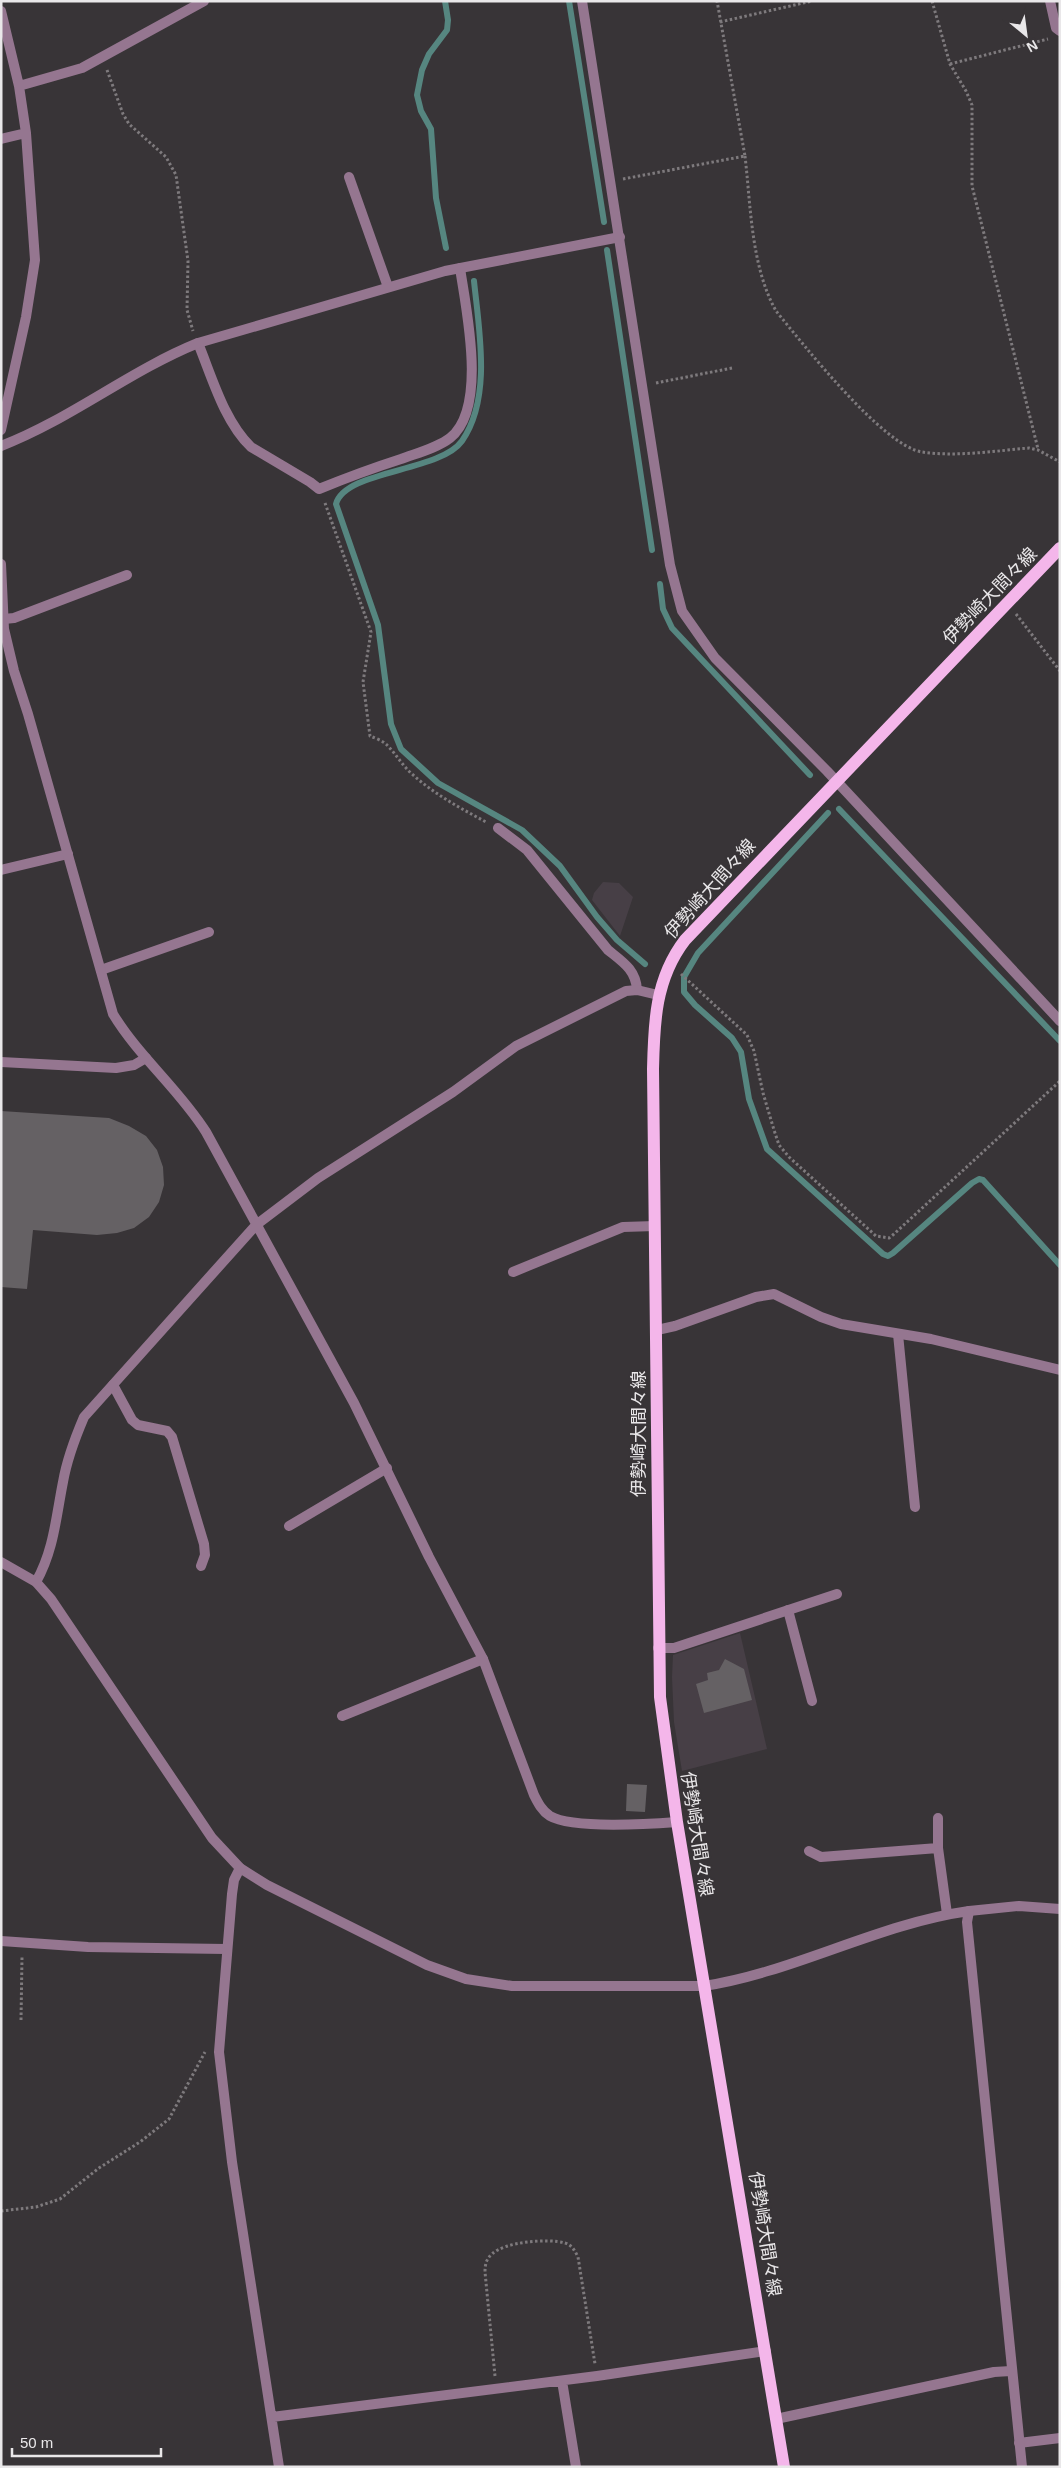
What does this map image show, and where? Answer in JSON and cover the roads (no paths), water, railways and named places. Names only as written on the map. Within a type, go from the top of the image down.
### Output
[{"type":"main road","name":"伊勢崎大間々線","points":[[784,2467],[677,1822],[660,1697],[658,1648],[654,1022],[658,996],[670,963],[677,950],[698,924],[1060,548]]},
{"type":"street","points":[[19,86],[63,75],[102,58],[204,1]]},
{"type":"street","points":[[582,1],[670,565],[682,611],[715,658],[836,781],[1060,1021]]},
{"type":"street","points":[[1050,1],[1056,28],[1060,31]]},
{"type":"street","points":[[1,11],[19,86],[26,133],[35,260],[26,317],[1,430]]},
{"type":"street","points":[[1,139],[26,133]]},
{"type":"street","points":[[349,176],[388,287]]},
{"type":"street","points":[[1,446],[26,436],[90,402],[166,356],[198,343],[388,287],[460,268],[620,237]]},
{"type":"street","points":[[198,343],[231,421],[243,439],[251,447],[310,482],[319,490],[429,448],[449,439],[459,429],[469,401],[472,365],[460,268]]},
{"type":"street","points":[[1,564],[3,626],[113,1014],[122,1030],[191,1109],[354,1403],[429,1557],[483,1659],[534,1795],[542,1810],[552,1817],[566,1822],[653,1824],[677,1822]]},
{"type":"street","points":[[3,626],[14,618],[127,575]]},
{"type":"street","points":[[498,828],[527,850],[608,950],[625,963],[634,974],[637,990]]},
{"type":"street","points":[[1,870],[68,854]]},
{"type":"street","points":[[101,970],[209,932]]},
{"type":"street","points":[[36,1582],[52,1547],[63,1481],[72,1445],[84,1417],[256,1225],[318,1178],[453,1092],[516,1046],[626,991],[637,990],[658,996]]},
{"type":"street","points":[[1,1062],[116,1068],[134,1065],[146,1058]]},
{"type":"street","points":[[512,1272],[624,1227],[655,1226]]},
{"type":"street","points":[[656,1330],[675,1326],[756,1297],[774,1294],[821,1317],[842,1324],[931,1339],[1060,1370]]},
{"type":"street","points":[[898,1334],[915,1507]]},
{"type":"street","points":[[113,1386],[132,1420],[138,1425],[167,1431],[172,1437],[204,1544],[205,1555],[201,1566]]},
{"type":"street","points":[[289,1526],[386,1468]]},
{"type":"street","points":[[1,1562],[36,1582],[67,1619],[212,1838],[240,1868],[266,1885],[384,1944],[427,1965],[466,1979],[512,1986],[704,1986],[755,1974],[903,1926],[947,1914],[1019,1906],[1060,1908]]},
{"type":"street","points":[[658,1648],[674,1648],[837,1594]]},
{"type":"street","points":[[788,1610],[812,1701]]},
{"type":"street","points":[[342,1716],[483,1659]]},
{"type":"street","points":[[938,1818],[938,1848],[947,1914]]},
{"type":"street","points":[[809,1851],[821,1858],[938,1848]]},
{"type":"street","points":[[240,1868],[234,1880],[232,1894],[219,2052],[232,2162],[279,2467]]},
{"type":"street","points":[[968,1911],[967,1922],[1022,2467]]},
{"type":"street","points":[[1,1941],[88,1947],[226,1949]]},
{"type":"street","points":[[272,2417],[562,2381],[766,2351]]},
{"type":"street","points":[[776,2419],[994,2372],[1011,2370]]},
{"type":"street","points":[[562,2381],[576,2467]]},
{"type":"street","points":[[1019,2443],[1060,2438]]},
{"type":"waterway","points":[[445,1],[448,20],[447,30],[429,54],[422,70],[417,95],[421,111],[431,129],[436,198],[446,248]]},
{"type":"waterway","points":[[569,1],[604,222]]},
{"type":"waterway","points":[[607,250],[652,550]]},
{"type":"waterway","points":[[474,281],[480,342],[480,384],[477,405],[471,424],[462,441],[451,451],[434,459],[356,484],[343,493],[336,504],[378,625],[391,724],[401,749],[438,783],[522,830],[560,866],[597,917],[617,940],[645,964]]},
{"type":"waterway","points":[[660,584],[663,609],[672,628],[810,775]]},
{"type":"waterway","points":[[839,809],[1060,1041]]},
{"type":"waterway","points":[[828,813],[698,953],[684,977],[684,992],[695,1005],[732,1038],[741,1052],[749,1099],[767,1149],[883,1254],[888,1256],[893,1253],[972,1183],[979,1179],[983,1180],[1060,1265]]}]
